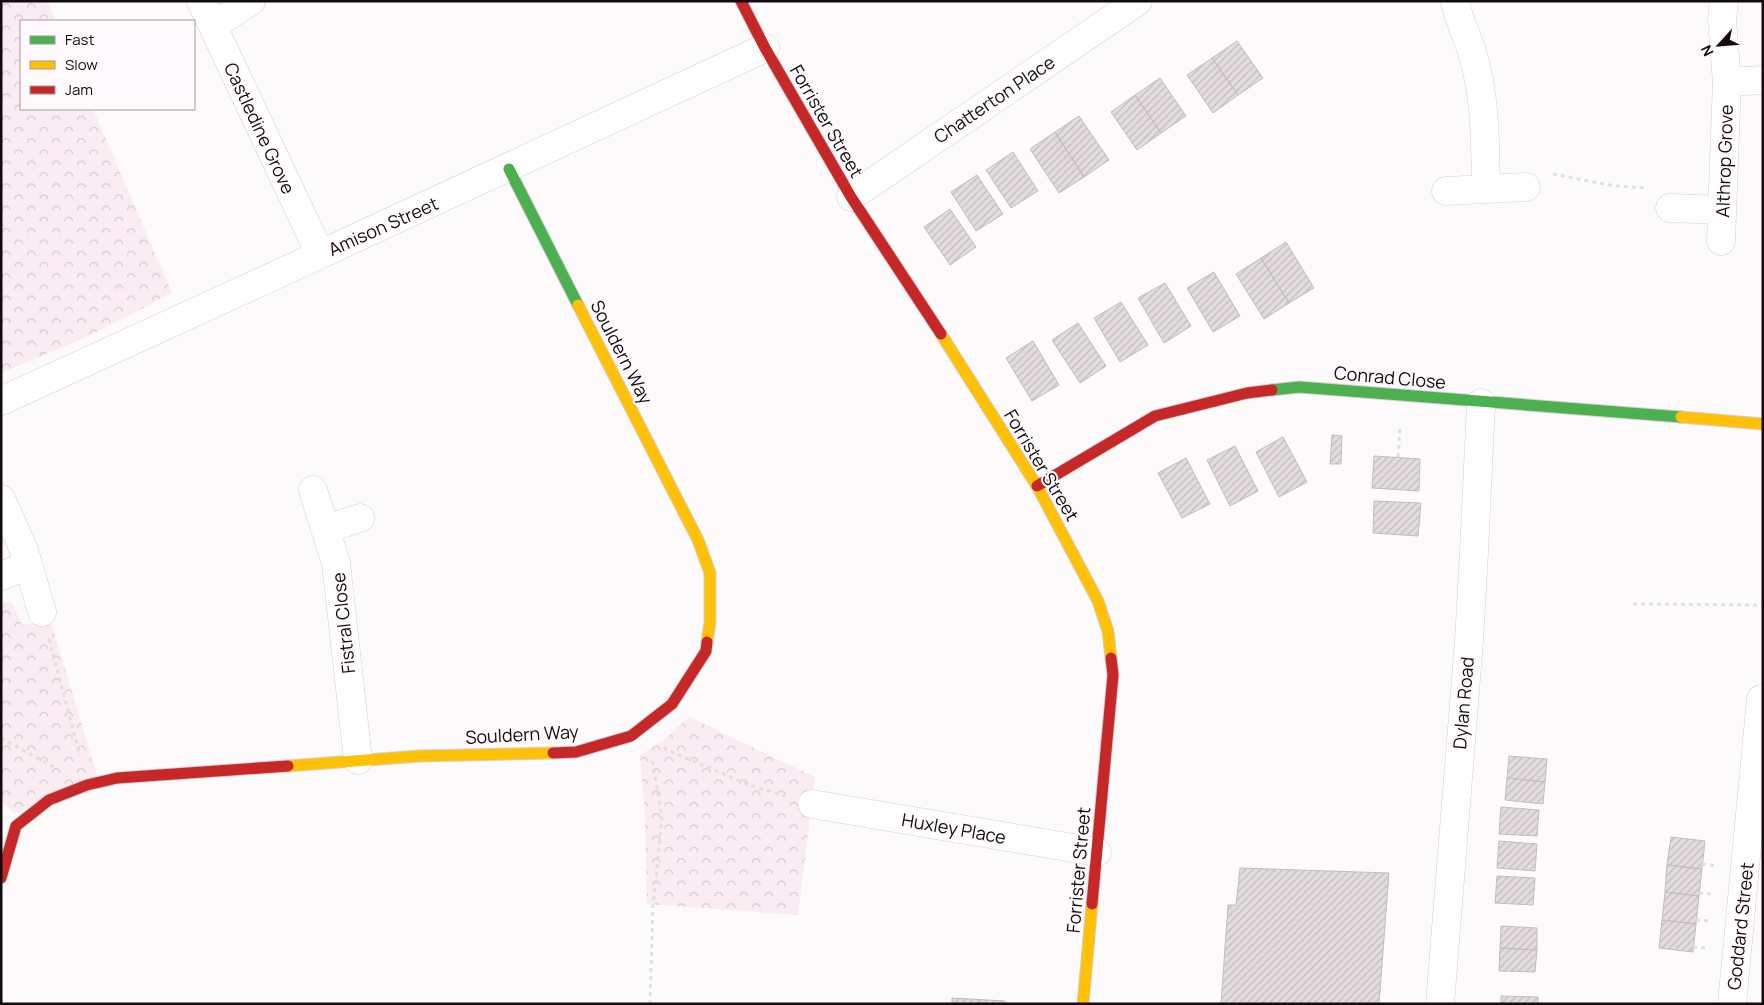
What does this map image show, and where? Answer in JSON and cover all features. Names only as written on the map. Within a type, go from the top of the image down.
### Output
[{"type":"street","name":"Castledine Grove","points":[[201,1],[320,254]]},
{"type":"street","points":[[213,26],[251,1]]},
{"type":"street","name":"Forrister Street","points":[[741,1],[765,48],[851,197],[942,335],[1036,486],[1092,588],[1108,631],[1113,675],[1083,1004]]},
{"type":"street","name":"Chatterton Place","points":[[851,197],[1138,1]]},
{"type":"street","points":[[1455,1],[1457,14],[1472,53],[1485,115],[1486,189]]},
{"type":"street","name":"Althrop Grove","points":[[1721,241],[1728,82],[1722,20],[1724,1]]},
{"type":"street","name":"Amison Street","points":[[1,401],[509,169],[765,48]]},
{"type":"street","name":"Althrop Grove","points":[[1728,82],[1763,80]]},
{"type":"street","name":"Souldern Way","points":[[1,878],[16,826],[50,800],[87,785],[117,778],[358,760],[576,752],[631,736],[672,704],[706,651],[710,622],[708,598],[710,573],[698,540],[509,169]]},
{"type":"street","points":[[1446,191],[1526,187]]},
{"type":"street","points":[[1670,208],[1722,210]]},
{"type":"street","name":"Conrad Close","points":[[1036,486],[1155,416],[1247,393],[1299,387],[1763,424]]},
{"type":"street","name":"Dylan Road","points":[[1440,1004],[1469,641],[1481,403]]},
{"type":"street","name":"Fistral Close","points":[[313,490],[336,563],[358,760]]},
{"type":"street","points":[[1,499],[24,550],[42,612]]},
{"type":"street","points":[[325,529],[360,518]]},
{"type":"street","points":[[1,576],[28,565]]},
{"type":"street","name":"Goddard Street","points":[[1732,1004],[1761,699]]},
{"type":"street","name":"Huxley Place","points":[[812,804],[1097,852]]},
{"type":"path","points":[[1526,187],[1525,173],[1558,174],[1614,186],[1670,190],[1670,208]]},
{"type":"path","points":[[1633,604],[1763,605]]},
{"type":"path","points":[[42,612],[87,785]]},
{"type":"path","points":[[646,724],[667,750],[748,784],[812,804]]},
{"type":"path","points":[[646,724],[662,818],[652,905],[650,1004]]},
{"type":"path","points":[[1,738],[87,785]]},
{"type":"green space","points":[[1,1],[48,1],[56,20],[20,20],[20,110],[93,110],[172,293],[89,336],[1,373]]},
{"type":"green space","points":[[11,601],[22,625],[50,619],[97,775],[15,814],[1,801],[1,603]]},
{"type":"green space","points":[[689,717],[815,777],[798,915],[647,904],[645,817],[640,755],[664,740]]},
{"type":"building","points":[[1237,41],[1263,78],[1238,95],[1212,58]]},
{"type":"building","points":[[1212,58],[1238,95],[1213,113],[1187,75]]},
{"type":"building","points":[[1160,78],[1186,116],[1161,133],[1135,95]]},
{"type":"building","points":[[1135,95],[1161,133],[1137,150],[1111,112]]},
{"type":"building","points":[[1079,116],[1109,160],[1084,177],[1055,132]]},
{"type":"building","points":[[1055,132],[1084,177],[1059,193],[1030,149]]},
{"type":"building","points":[[1013,152],[1038,191],[1011,208],[986,170]]},
{"type":"building","points":[[977,175],[1003,214],[976,231],[951,192]]},
{"type":"building","points":[[950,209],[976,247],[950,265],[924,227]]},
{"type":"building","points":[[1286,242],[1314,288],[1289,303],[1261,258]]},
{"type":"building","points":[[1261,258],[1289,303],[1264,319],[1236,274]]},
{"type":"building","points":[[1214,272],[1240,316],[1213,332],[1187,288]]},
{"type":"building","points":[[1165,283],[1191,326],[1164,343],[1138,298]]},
{"type":"building","points":[[1121,302],[1148,345],[1120,362],[1094,318]]},
{"type":"building","points":[[1078,323],[1106,366],[1080,383],[1052,340]]},
{"type":"building","points":[[1033,341],[1059,385],[1032,401],[1006,358]]},
{"type":"building","points":[[1332,435],[1342,436],[1341,464],[1330,464]]},
{"type":"building","points":[[1283,437],[1307,482],[1279,497],[1256,452]]},
{"type":"building","points":[[1235,446],[1258,491],[1230,506],[1207,460]]},
{"type":"building","points":[[1374,456],[1420,459],[1419,491],[1372,488]]},
{"type":"building","points":[[1186,458],[1210,504],[1182,518],[1158,473]]},
{"type":"building","points":[[1374,501],[1421,503],[1418,536],[1373,533]]},
{"type":"building","points":[[1509,756],[1547,759],[1545,782],[1507,778]]},
{"type":"building","points":[[1507,778],[1545,782],[1543,804],[1505,800]]},
{"type":"building","points":[[1501,807],[1539,810],[1537,836],[1499,834]]},
{"type":"building","points":[[1671,837],[1705,841],[1702,869],[1667,865]]},
{"type":"building","points":[[1499,841],[1537,844],[1535,871],[1497,868]]},
{"type":"building","points":[[1667,865],[1702,869],[1699,896],[1665,892]]},
{"type":"building","points":[[1240,868],[1389,873],[1379,1004],[1221,1004],[1228,905],[1236,905]]},
{"type":"building","points":[[1497,876],[1535,878],[1533,905],[1495,903]]},
{"type":"building","points":[[1665,892],[1699,896],[1696,924],[1662,920]]},
{"type":"building","points":[[1662,920],[1696,924],[1693,952],[1659,948]]},
{"type":"building","points":[[1501,926],[1537,928],[1537,950],[1500,948]]},
{"type":"building","points":[[1500,948],[1537,950],[1535,972],[1499,971]]},
{"type":"building","points":[[1501,996],[1538,997],[1538,1004],[1501,1004]]},
{"type":"building","points":[[952,998],[1005,1001],[1005,1004],[952,1004]]},
{"type":"traffic: fast","points":[[509,169],[578,305]]},
{"type":"traffic: fast","points":[[1272,390],[1299,387],[1681,417]]},
{"type":"traffic: slow","points":[[578,305],[698,540],[710,573],[710,622],[707,642]]},
{"type":"traffic: slow","points":[[941,334],[1037,486],[1098,601],[1108,631],[1111,658]]},
{"type":"traffic: slow","points":[[1681,417],[1763,424]]},
{"type":"traffic: slow","points":[[288,766],[420,756],[553,753]]},
{"type":"traffic: slow","points":[[1083,1004],[1092,904]]},
{"type":"traffic: jam","points":[[741,1],[765,48],[851,197],[941,334]]},
{"type":"traffic: jam","points":[[1037,486],[1155,416],[1247,393],[1272,390]]},
{"type":"traffic: jam","points":[[553,753],[576,752],[631,736],[672,704],[706,651],[707,642]]},
{"type":"traffic: jam","points":[[1092,904],[1113,675],[1111,658]]},
{"type":"traffic: jam","points":[[1,878],[16,826],[49,800],[87,785],[117,778],[288,766]]}]
